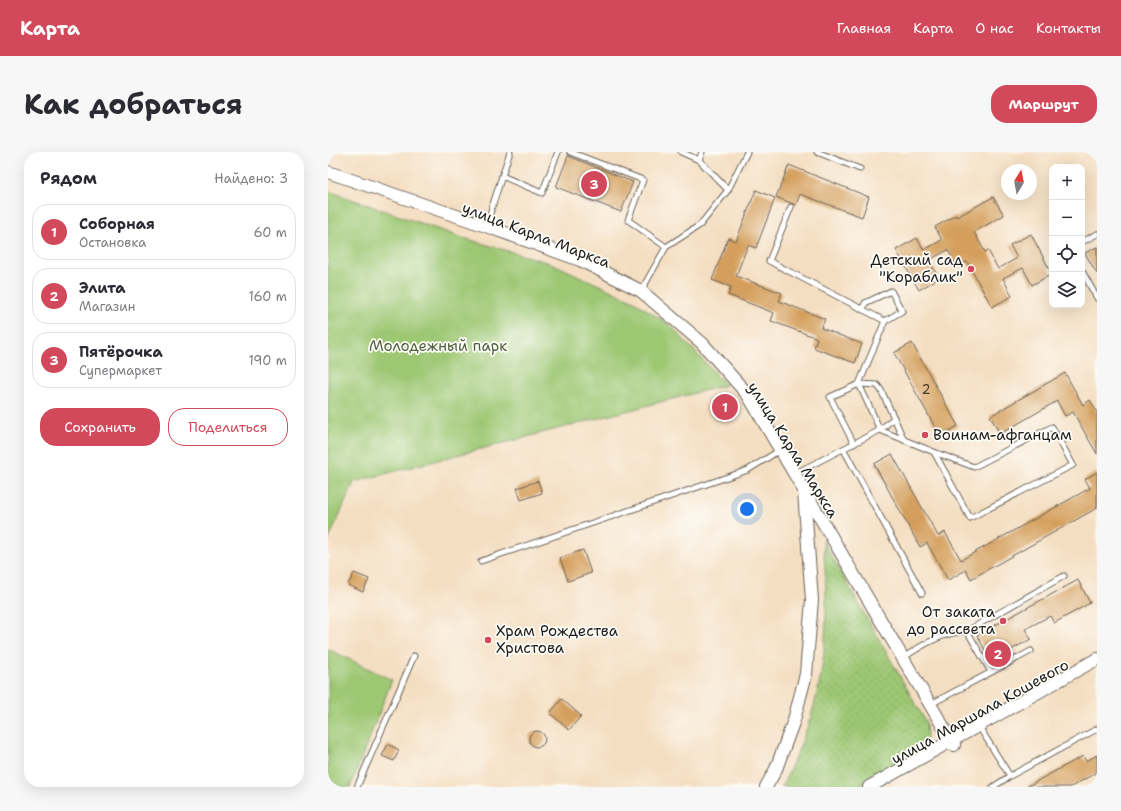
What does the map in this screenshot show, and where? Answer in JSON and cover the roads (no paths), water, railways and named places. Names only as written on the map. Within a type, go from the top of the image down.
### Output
[{"type":"street","points":[[328,172],[580,260],[641,290],[702,343],[748,395],[778,451]]},
{"type":"street","name":"улица Карла Маркса","points":[[328,178],[492,233],[580,266],[637,293],[700,346],[740,392],[793,474],[952,744]]},
{"type":"street","points":[[770,784],[794,720],[806,674],[812,600],[804,493]]},
{"type":"street","points":[[869,787],[952,744],[1097,659]]},
{"type":"street","name":"улица Маршала Кошевого","points":[[878,787],[952,744],[1097,665]]},
{"type":"lane","points":[[486,226],[510,152]]},
{"type":"lane","points":[[502,176],[542,193],[558,152]]},
{"type":"lane","points":[[570,152],[643,180],[628,220],[666,248]]},
{"type":"lane","points":[[681,152],[699,160],[728,190]]},
{"type":"lane","points":[[699,160],[702,152]]},
{"type":"lane","points":[[641,290],[666,248],[700,225],[728,190],[748,152]]},
{"type":"lane","points":[[817,152],[860,169]]},
{"type":"lane","points":[[791,207],[769,261],[885,321]]},
{"type":"lane","points":[[1085,240],[1097,234]]},
{"type":"lane","points":[[1083,272],[1097,298]]},
{"type":"lane","points":[[863,310],[865,303],[891,291],[902,311],[885,321],[859,384],[880,430],[974,467],[1052,427],[1073,466],[970,518],[934,452]]},
{"type":"lane","points":[[854,444],[830,397],[859,384],[877,385],[881,390],[904,440]]},
{"type":"lane","points":[[793,474],[844,450],[880,430],[894,418]]},
{"type":"lane","points":[[844,450],[922,593]]},
{"type":"lane","points":[[481,560],[748,470],[778,451]]},
{"type":"lane","points":[[902,659],[920,646],[956,631],[967,630],[1064,576]]},
{"type":"lane","points":[[967,630],[991,672]]},
{"type":"lane","points":[[929,705],[1030,651]]},
{"type":"lane","points":[[357,787],[414,656]]},
{"type":"lane","points":[[993,787],[1010,776],[1097,729]]},
{"type":"lane","points":[[980,730],[1010,776]]},
{"type":"place","name":"Пятёрочка","points":[[594,184]]},
{"type":"place","name":"Детский сад \"Кораблик\"","points":[[971,269]]},
{"type":"place","name":"Соборная","points":[[725,407]]},
{"type":"place","name":"Воинам-афганцам","points":[[925,435]]},
{"type":"place","name":"От заката до рассвета","points":[[1003,621]]},
{"type":"place","name":"Храм Рождества Христова","points":[[488,640]]},
{"type":"place","name":"Элита","points":[[998,654]]},
{"type":"park label","name":"Молодежный парк","points":[[438,346]]}]
